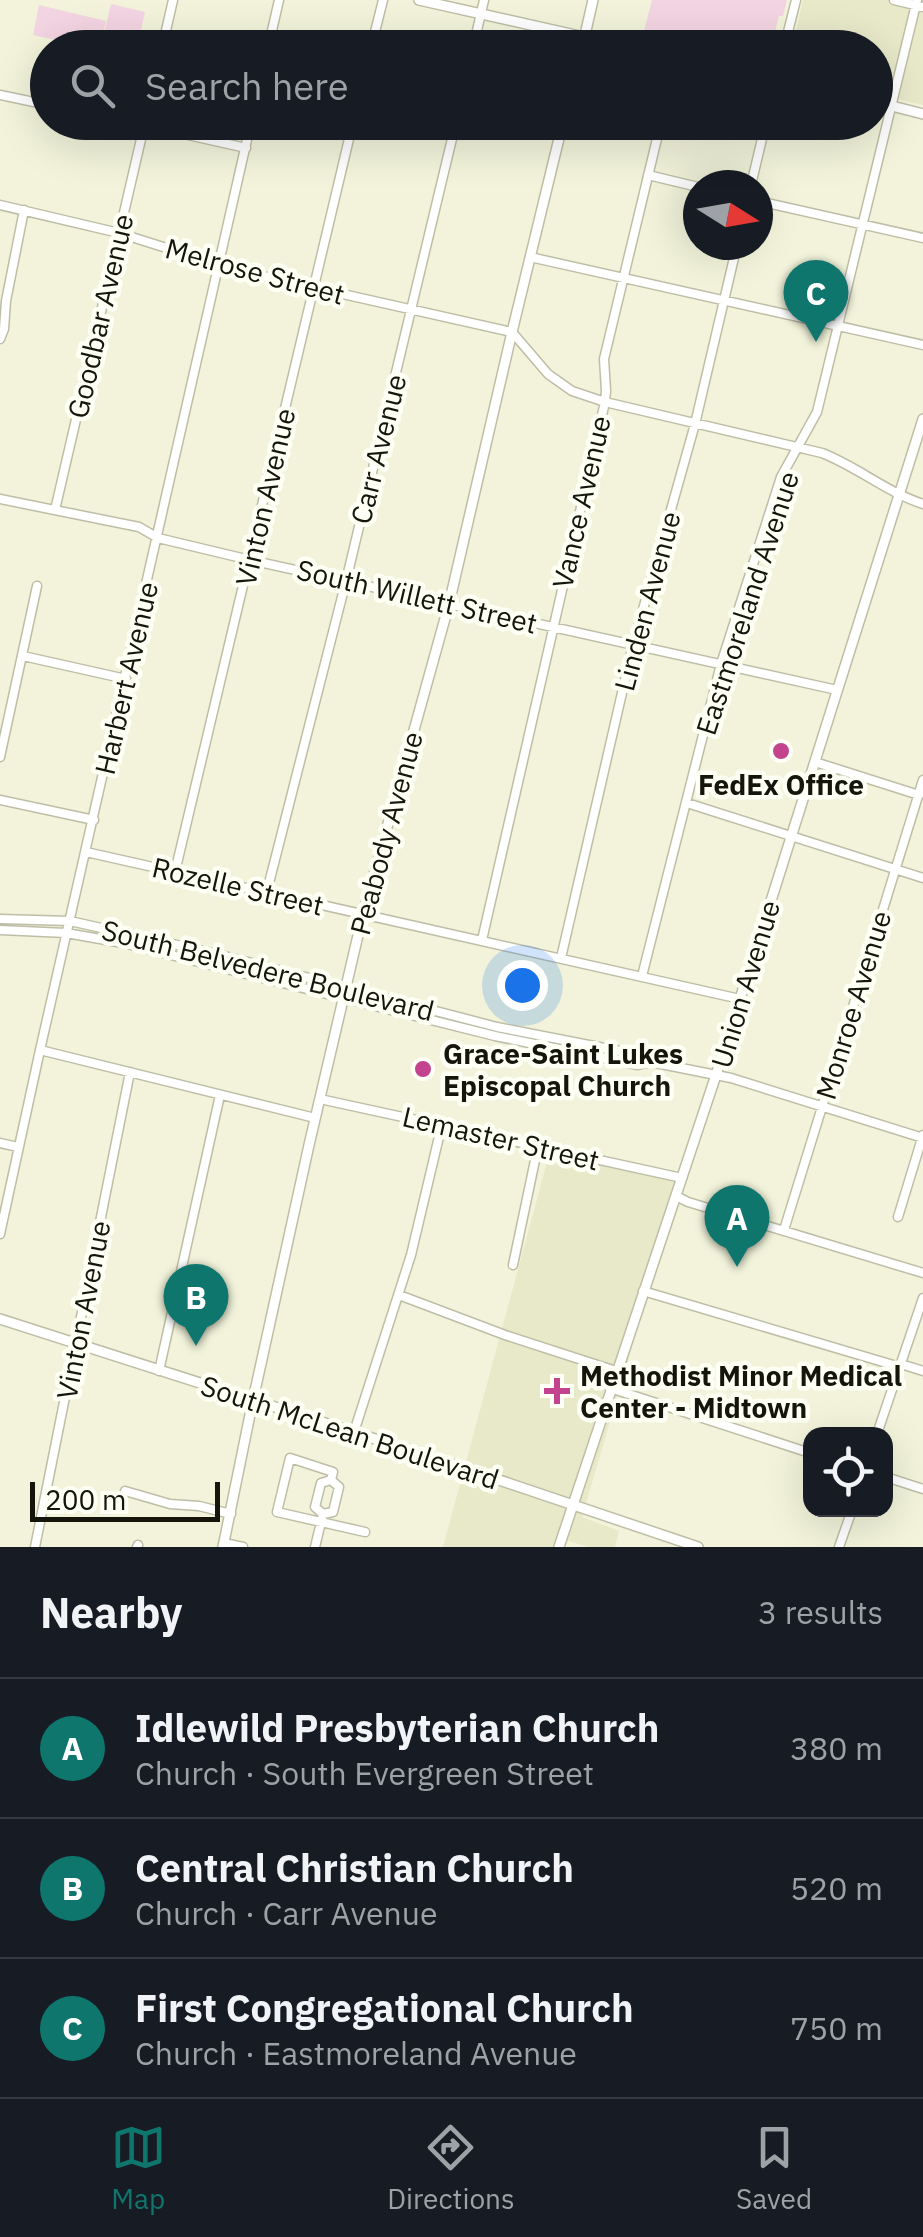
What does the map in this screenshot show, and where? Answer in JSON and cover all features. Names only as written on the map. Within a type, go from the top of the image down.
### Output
[{"type":"main road","points":[[419,0],[539,30]]},
{"type":"main road","points":[[586,30],[593,0]]},
{"type":"main road","points":[[893,107],[923,114]]},
{"type":"main road","name":"Peabody Avenue","points":[[224,1545],[363,914],[449,604],[559,140]]},
{"type":"main road","name":"Union Avenue","points":[[558,1547],[716,1075],[923,419]]},
{"type":"main road","name":"South McLean Boulevard","points":[[0,1319],[698,1547]]},
{"type":"street","points":[[166,30],[173,0]]},
{"type":"street","points":[[272,30],[279,0]]},
{"type":"street","points":[[375,30],[382,0]]},
{"type":"street","points":[[477,30],[484,0]]},
{"type":"street","points":[[788,30],[796,0]]},
{"type":"street","points":[[894,0],[918,4]]},
{"type":"street","name":"Eastmoreland Avenue","points":[[893,95],[918,4]]},
{"type":"street","points":[[0,95],[30,101]]},
{"type":"street","name":"Goodbar Avenue","points":[[56,510],[140,140]]},
{"type":"street","points":[[212,140],[246,148]]},
{"type":"street","name":"Harbert Avenue","points":[[0,1234],[248,140]]},
{"type":"street","name":"Vinton Avenue","points":[[174,872],[349,140]]},
{"type":"street","name":"Carr Avenue","points":[[267,892],[452,140]]},
{"type":"street","name":"Vance Avenue","points":[[482,940],[604,402],[604,359],[657,140]]},
{"type":"street","points":[[755,170],[762,140]]},
{"type":"street","name":"Eastmoreland Avenue","points":[[642,976],[721,664],[781,478],[817,412],[882,140]]},
{"type":"street","points":[[648,175],[683,183]]},
{"type":"street","points":[[773,204],[923,238]]},
{"type":"street","name":"Melrose Street","points":[[0,205],[119,233],[220,265],[512,332]]},
{"type":"street","points":[[0,339],[24,210]]},
{"type":"street","points":[[530,257],[923,345]]},
{"type":"street","name":"Linden Avenue","points":[[561,958],[633,645],[696,424],[733,260]]},
{"type":"street","points":[[512,332],[548,374],[572,391],[604,402],[800,446],[838,459],[898,496],[923,504]]},
{"type":"street","name":"South Willett Street","points":[[0,498],[139,527],[158,538],[250,560],[837,690]]},
{"type":"street","points":[[0,757],[37,586]]},
{"type":"street","points":[[23,656],[126,679]]},
{"type":"street","points":[[815,762],[921,796]]},
{"type":"street","name":"Monroe Avenue","points":[[784,1230],[923,780]]},
{"type":"street","points":[[0,800],[94,820]]},
{"type":"street","points":[[687,803],[923,878]]},
{"type":"street","name":"Rozelle Street","points":[[86,852],[740,999]]},
{"type":"street","name":"South Belvedere Boulevard","points":[[0,919],[70,922],[213,953],[496,1036],[638,1065],[651,1062],[716,1075],[923,1136]]},
{"type":"street","name":"South Belvedere Boulevard","points":[[0,930],[66,932],[344,994]]},
{"type":"street","points":[[210,965],[213,953]]},
{"type":"street","points":[[40,1050],[315,1118]]},
{"type":"street","name":"Vinton Avenue","points":[[35,1547],[130,1072]]},
{"type":"street","points":[[159,1370],[220,1094]]},
{"type":"street","name":"Lemaster Street","points":[[320,1098],[682,1178]]},
{"type":"street","points":[[354,1432],[411,1255],[442,1124]]},
{"type":"street","points":[[898,1217],[923,1136]]},
{"type":"street","points":[[0,1143],[18,1146]]},
{"type":"street","points":[[513,1265],[538,1146]]},
{"type":"street","points":[[676,1196],[923,1273]]},
{"type":"street","points":[[643,1291],[923,1371]]},
{"type":"street","points":[[399,1294],[452,1316],[616,1370]]},
{"type":"street","points":[[879,1427],[923,1298]]},
{"type":"street","points":[[610,1388],[803,1451]]},
{"type":"street","points":[[331,1480],[334,1472],[290,1458],[278,1512],[322,1518],[365,1532]]},
{"type":"street","points":[[893,1479],[923,1489]]},
{"type":"street","points":[[322,1518],[333,1512],[336,1500],[339,1487],[331,1480]]},
{"type":"street","points":[[315,1547],[322,1518],[315,1507],[321,1483],[331,1480]]},
{"type":"street","points":[[125,1490],[170,1504],[232,1514]]},
{"type":"street","points":[[839,1547],[850,1517]]},
{"type":"street","points":[[224,1545],[243,1547]]},
{"type":"shaded area","points":[[652,0],[787,0],[775,30],[644,30]]},
{"type":"shaded area","points":[[803,0],[923,0],[923,105],[893,98],[893,30],[796,30]]},
{"type":"shaded area","points":[[111,4],[145,12],[141,30],[105,30]]},
{"type":"shaded area","points":[[39,5],[106,21],[104,30],[34,30]]},
{"type":"shaded area","points":[[550,1151],[681,1180],[582,1517],[619,1531],[615,1547],[588,1547],[566,1540],[562,1547],[443,1547]]},
{"type":"place","name":"First Congregational Church","points":[[816,342]]},
{"type":"place","name":"FedEx Office","points":[[781,751]]},
{"type":"place","name":"Grace-Saint Lukes Episcopal Church","points":[[423,1069]]},
{"type":"place","name":"Idlewild Presbyterian Church","points":[[737,1267]]},
{"type":"place","name":"Central Christian Church","points":[[196,1346]]},
{"type":"place","name":"Methodist Minor Medical Center - Midtown","points":[[557,1391]]}]
